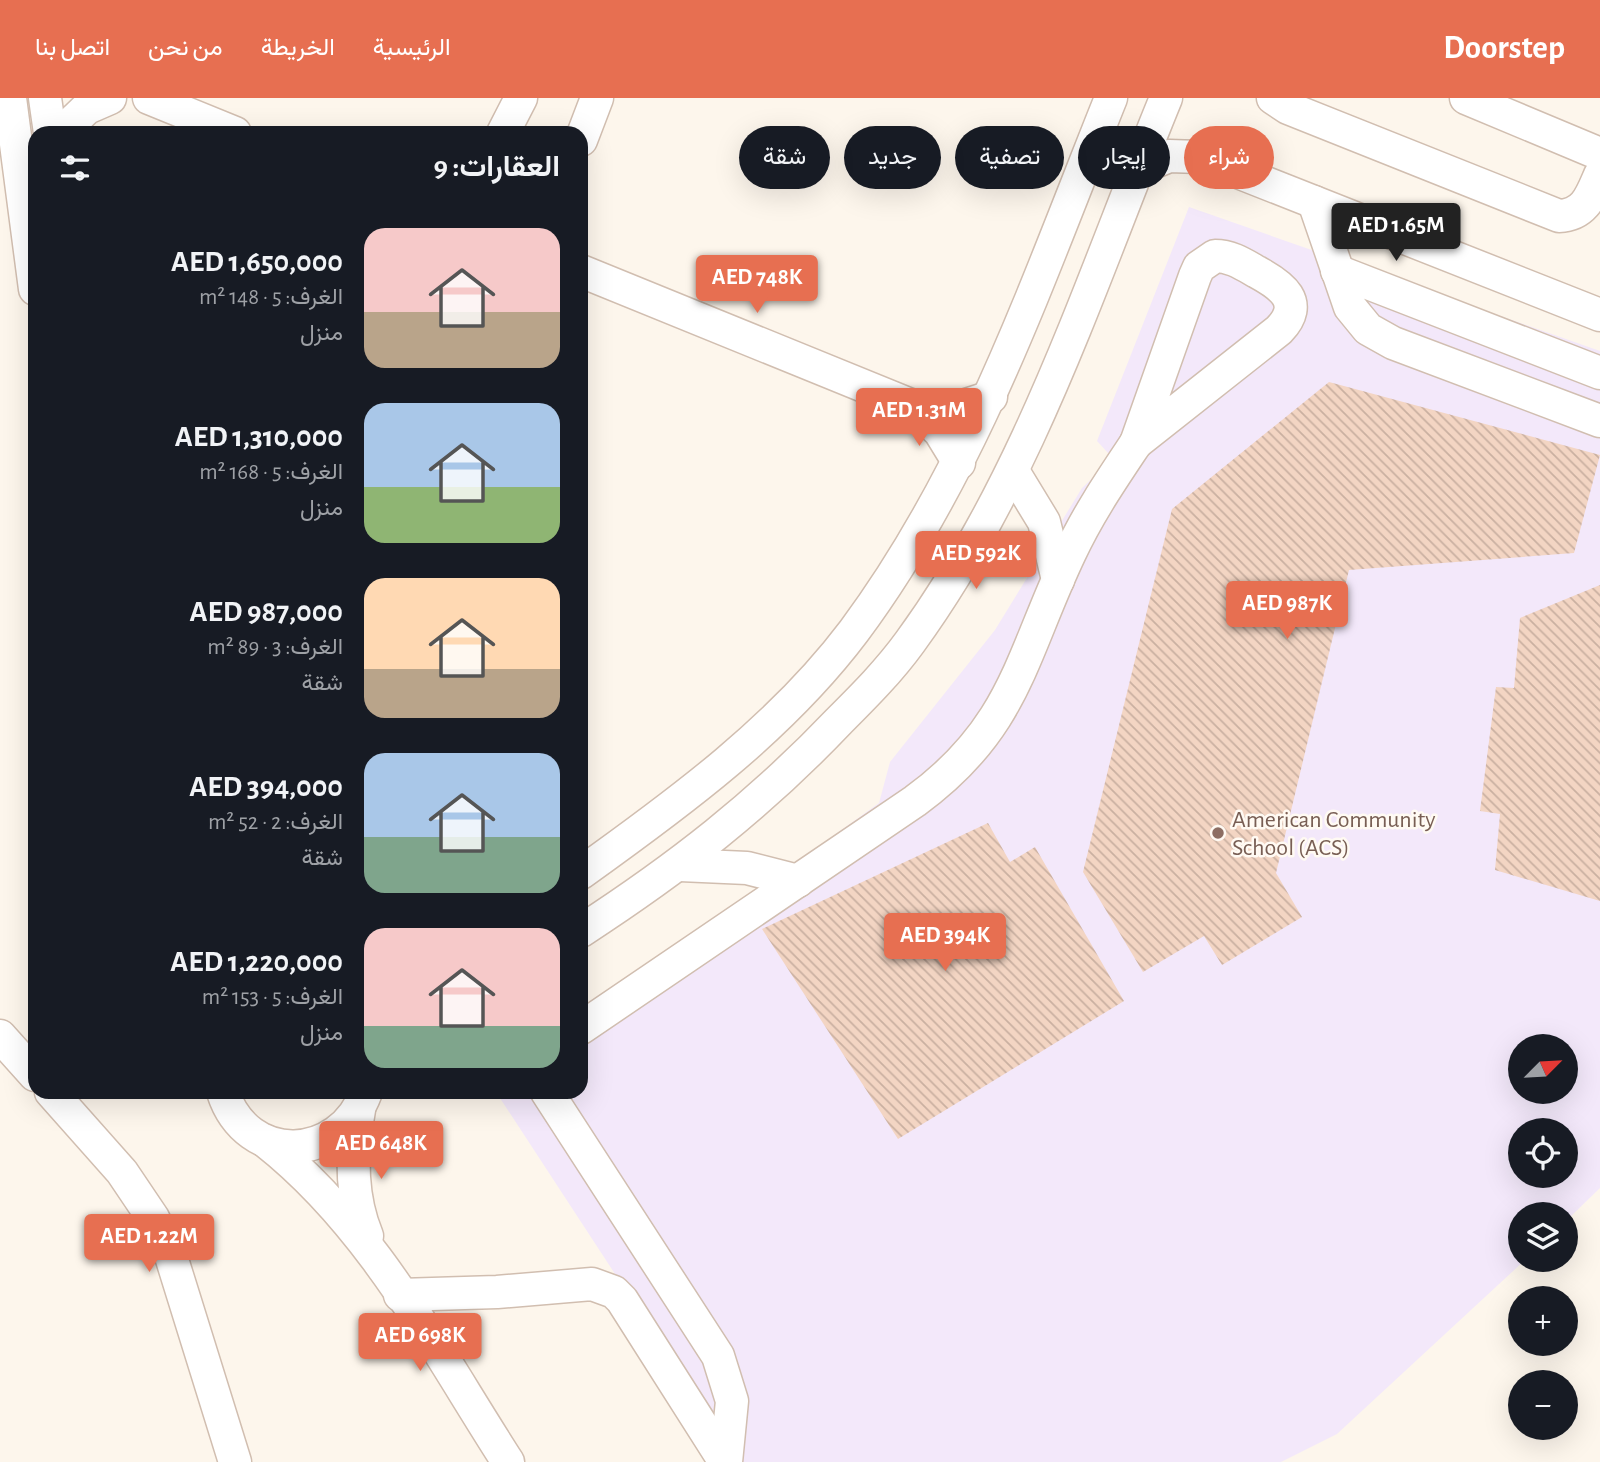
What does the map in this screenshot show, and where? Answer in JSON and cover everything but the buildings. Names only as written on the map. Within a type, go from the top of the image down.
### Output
[{"type":"street","points":[[10,98],[28,236]]},
{"type":"street","points":[[45,98],[49,126]]},
{"type":"street","points":[[68,126],[87,108],[110,98]]},
{"type":"street","points":[[149,98],[218,126]]},
{"type":"street","points":[[586,126],[597,98]]},
{"type":"street","points":[[588,868],[693,790],[745,746],[796,695],[860,622],[890,578],[958,463],[991,397],[1111,98]]},
{"type":"street","points":[[1273,98],[1280,105],[1559,216],[1583,208],[1600,175]]},
{"type":"street","points":[[1466,98],[1600,154]]},
{"type":"street","points":[[1165,100],[1177,132],[1184,140]]},
{"type":"street","points":[[1155,126],[1165,100]]},
{"type":"street","points":[[1274,186],[1600,315]]},
{"type":"street","points":[[588,926],[680,865],[761,797],[878,681],[909,643],[951,581],[1013,471],[1131,189]]},
{"type":"street","points":[[1314,202],[1354,313],[1380,337],[1600,421]]},
{"type":"street","points":[[588,1023],[940,783],[982,740],[1014,689],[1058,580],[1101,495],[1136,443],[1199,267],[1215,256],[1226,256],[1282,286],[1290,301],[1285,324],[1136,443]]},
{"type":"street","points":[[1337,271],[1600,373]]},
{"type":"street","points":[[588,274],[913,406],[957,408],[991,397]]},
{"type":"street","points":[[913,406],[940,432],[958,463]]},
{"type":"street","points":[[1013,471],[1044,523],[1058,580]]},
{"type":"street","points":[[1044,523],[1075,514],[1101,495]]},
{"type":"street","points":[[680,865],[747,868],[798,881]]},
{"type":"street","points":[[0,1036],[28,1067]]},
{"type":"street","points":[[57,1099],[122,1172],[153,1218],[170,1253],[235,1462]]},
{"type":"street","points":[[227,1099],[237,1119],[313,1183],[376,1256],[508,1462]]},
{"type":"street","points":[[265,1141],[300,1146],[318,1143],[348,1124],[363,1099]]},
{"type":"street","points":[[364,1099],[354,1139],[356,1199],[376,1256]]},
{"type":"street","points":[[552,1099],[718,1356],[732,1401],[726,1462]]},
{"type":"street","points":[[400,1295],[497,1292],[581,1284],[604,1287],[622,1300],[726,1462]]},
{"type":"shaded area","name":"American Community School (ACS)","points":[[1189,207],[1600,351],[1600,1188],[1578,1209],[1578,1202],[1508,1202],[1508,1272],[1512,1272],[1337,1434],[1281,1462],[738,1462],[501,1099],[588,1099],[588,1003],[718,919],[879,803],[890,762],[995,630],[1082,488],[1102,469],[1109,454],[1097,441]]},
{"type":"place","name":"American Community School (ACS)","points":[[1218,833]]}]
